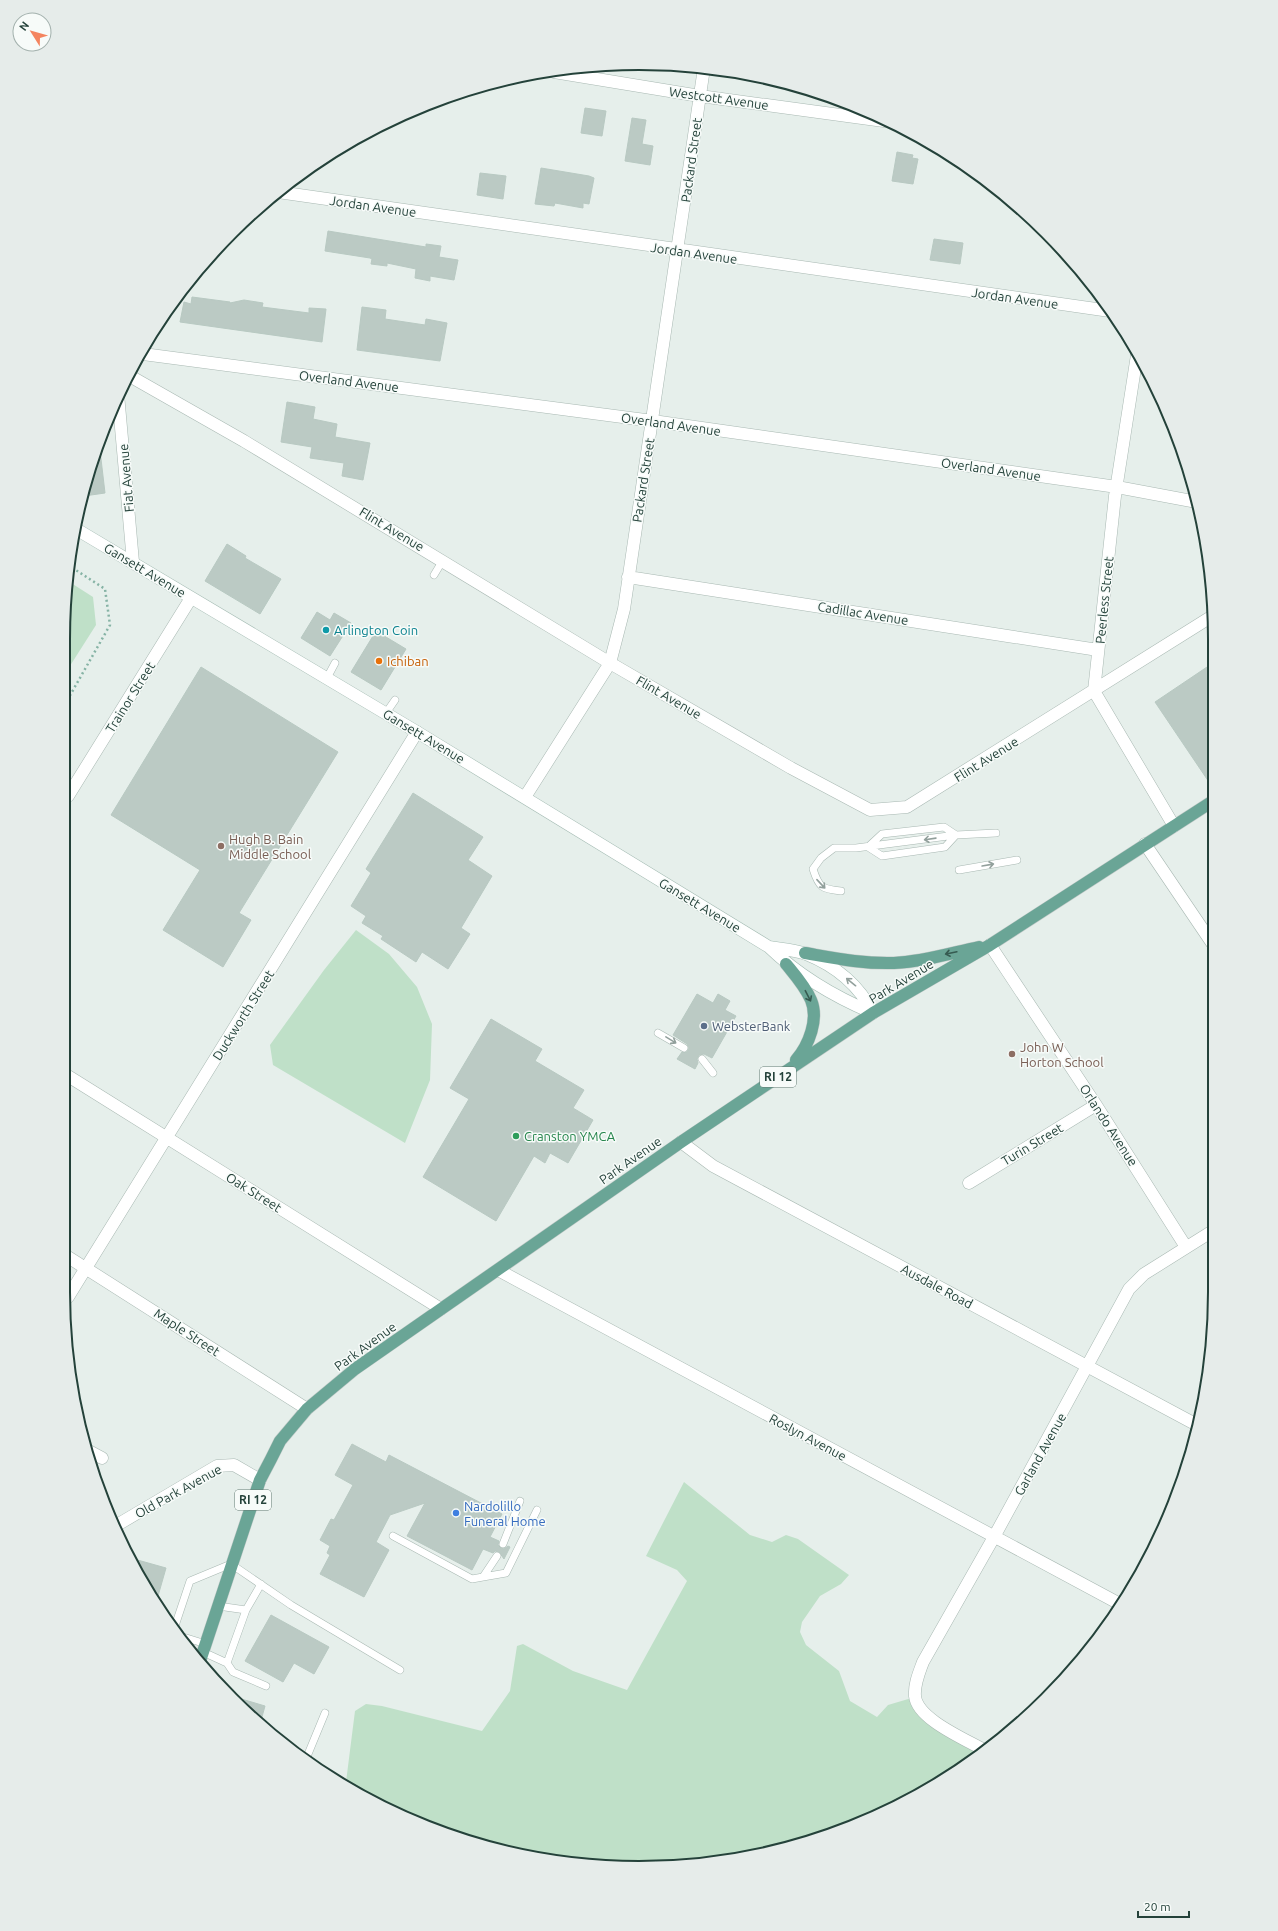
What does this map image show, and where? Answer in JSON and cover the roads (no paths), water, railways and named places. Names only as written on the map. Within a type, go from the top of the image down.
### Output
[{"type":"main road","name":"Park Avenue","points":[[203,1652],[260,1480],[280,1441],[307,1409],[355,1369],[440,1309],[681,1142],[788,1070],[873,1013],[990,945],[1208,804]]},
{"type":"main road","points":[[805,953],[850,962],[895,963],[914,961],[990,945]]},
{"type":"main road","points":[[786,964],[801,983],[811,1001],[812,1013],[812,1032],[806,1049],[788,1070]]},
{"type":"street","name":"Packard Street","points":[[525,797],[610,662],[624,609],[703,74]]},
{"type":"street","name":"Westcott Avenue","points":[[569,75],[700,96],[870,119]]},
{"type":"street","name":"Jordan Avenue","points":[[286,193],[678,251],[1102,310]]},
{"type":"street","name":"Overland Avenue","points":[[146,354],[653,421],[1117,487],[1191,501]]},
{"type":"street","name":"Peerless Street","points":[[1094,691],[1117,487],[1136,362]]},
{"type":"street","name":"Flint Avenue","points":[[134,378],[244,441],[610,662],[791,768],[870,810],[907,808],[1207,619]]},
{"type":"street","name":"Fiat Avenue","points":[[119,408],[133,562]]},
{"type":"street","name":"Gansett Avenue","points":[[80,532],[386,713],[770,947],[786,964],[834,995],[873,1013]]},
{"type":"street","name":"Cadillac Avenue","points":[[628,577],[1098,650]]},
{"type":"street","name":"Trainor Street","points":[[70,793],[191,598]]},
{"type":"street","points":[[1094,691],[1174,826]]},
{"type":"street","name":"Duckworth Street","points":[[70,1294],[168,1138],[417,732]]},
{"type":"street","points":[[1145,844],[1208,937]]},
{"type":"street","name":"Orlando Avenue","points":[[990,945],[1096,1105],[1186,1247]]},
{"type":"street","name":"Gansett Avenue","points":[[770,947],[805,953],[831,966],[858,988],[873,1013]]},
{"type":"street","name":"Oak Street","points":[[70,1077],[440,1309]]},
{"type":"street","name":"Turin Street","points":[[969,1183],[1096,1105]]},
{"type":"street","name":"Ausdale Road","points":[[681,1142],[713,1166],[1193,1423]]},
{"type":"street","name":"Garland Avenue","points":[[979,1747],[934,1722],[919,1708],[915,1697],[915,1685],[923,1662],[994,1537],[1129,1289],[1144,1274],[1208,1234]]},
{"type":"street","name":"Maple Street","points":[[70,1257],[307,1409]]},
{"type":"street","name":"Roslyn Avenue","points":[[498,1270],[1116,1602]]},
{"type":"street","points":[[93,1453],[102,1458]]},
{"type":"street","name":"Old Park Avenue","points":[[119,1524],[217,1466],[234,1465],[260,1480]]},
{"type":"lane","points":[[434,576],[443,560]]},
{"type":"lane","points":[[327,678],[335,664]]},
{"type":"lane","points":[[386,713],[394,700]]},
{"type":"lane","points":[[868,847],[882,834],[944,827],[956,835]]},
{"type":"lane","points":[[841,891],[824,889],[816,880],[813,869],[821,858],[834,848],[868,847],[956,835],[996,832]]},
{"type":"lane","points":[[868,847],[882,856],[945,847],[956,835]]},
{"type":"lane","points":[[959,870],[1017,860]]},
{"type":"lane","points":[[658,1033],[684,1048]]},
{"type":"lane","points":[[702,1059],[713,1073]]},
{"type":"lane","points":[[503,1544],[520,1501]]},
{"type":"lane","points":[[393,1536],[472,1579],[506,1573],[537,1510]]},
{"type":"lane","points":[[483,1577],[497,1556]]},
{"type":"lane","points":[[176,1622],[190,1582],[231,1564],[291,1605],[400,1670]]},
{"type":"lane","points":[[227,1663],[246,1610],[261,1584]]},
{"type":"lane","points":[[218,1606],[246,1610]]},
{"type":"lane","points":[[194,1646],[203,1652],[227,1663],[233,1672],[266,1686]]},
{"type":"lane","points":[[308,1754],[325,1713]]},
{"type":"place","name":"Arlington Coin","points":[[326,630]]},
{"type":"place","name":"Ichiban","points":[[379,661]]},
{"type":"place","name":"Hugh B. Bain Middle School","points":[[221,846]]},
{"type":"place","name":"WebsterBank","points":[[704,1026]]},
{"type":"place","name":"John W Horton School","points":[[1012,1054]]},
{"type":"place","name":"Cranston YMCA","points":[[516,1136]]},
{"type":"place","name":"Nardolillo Funeral Home","points":[[456,1513]]}]
